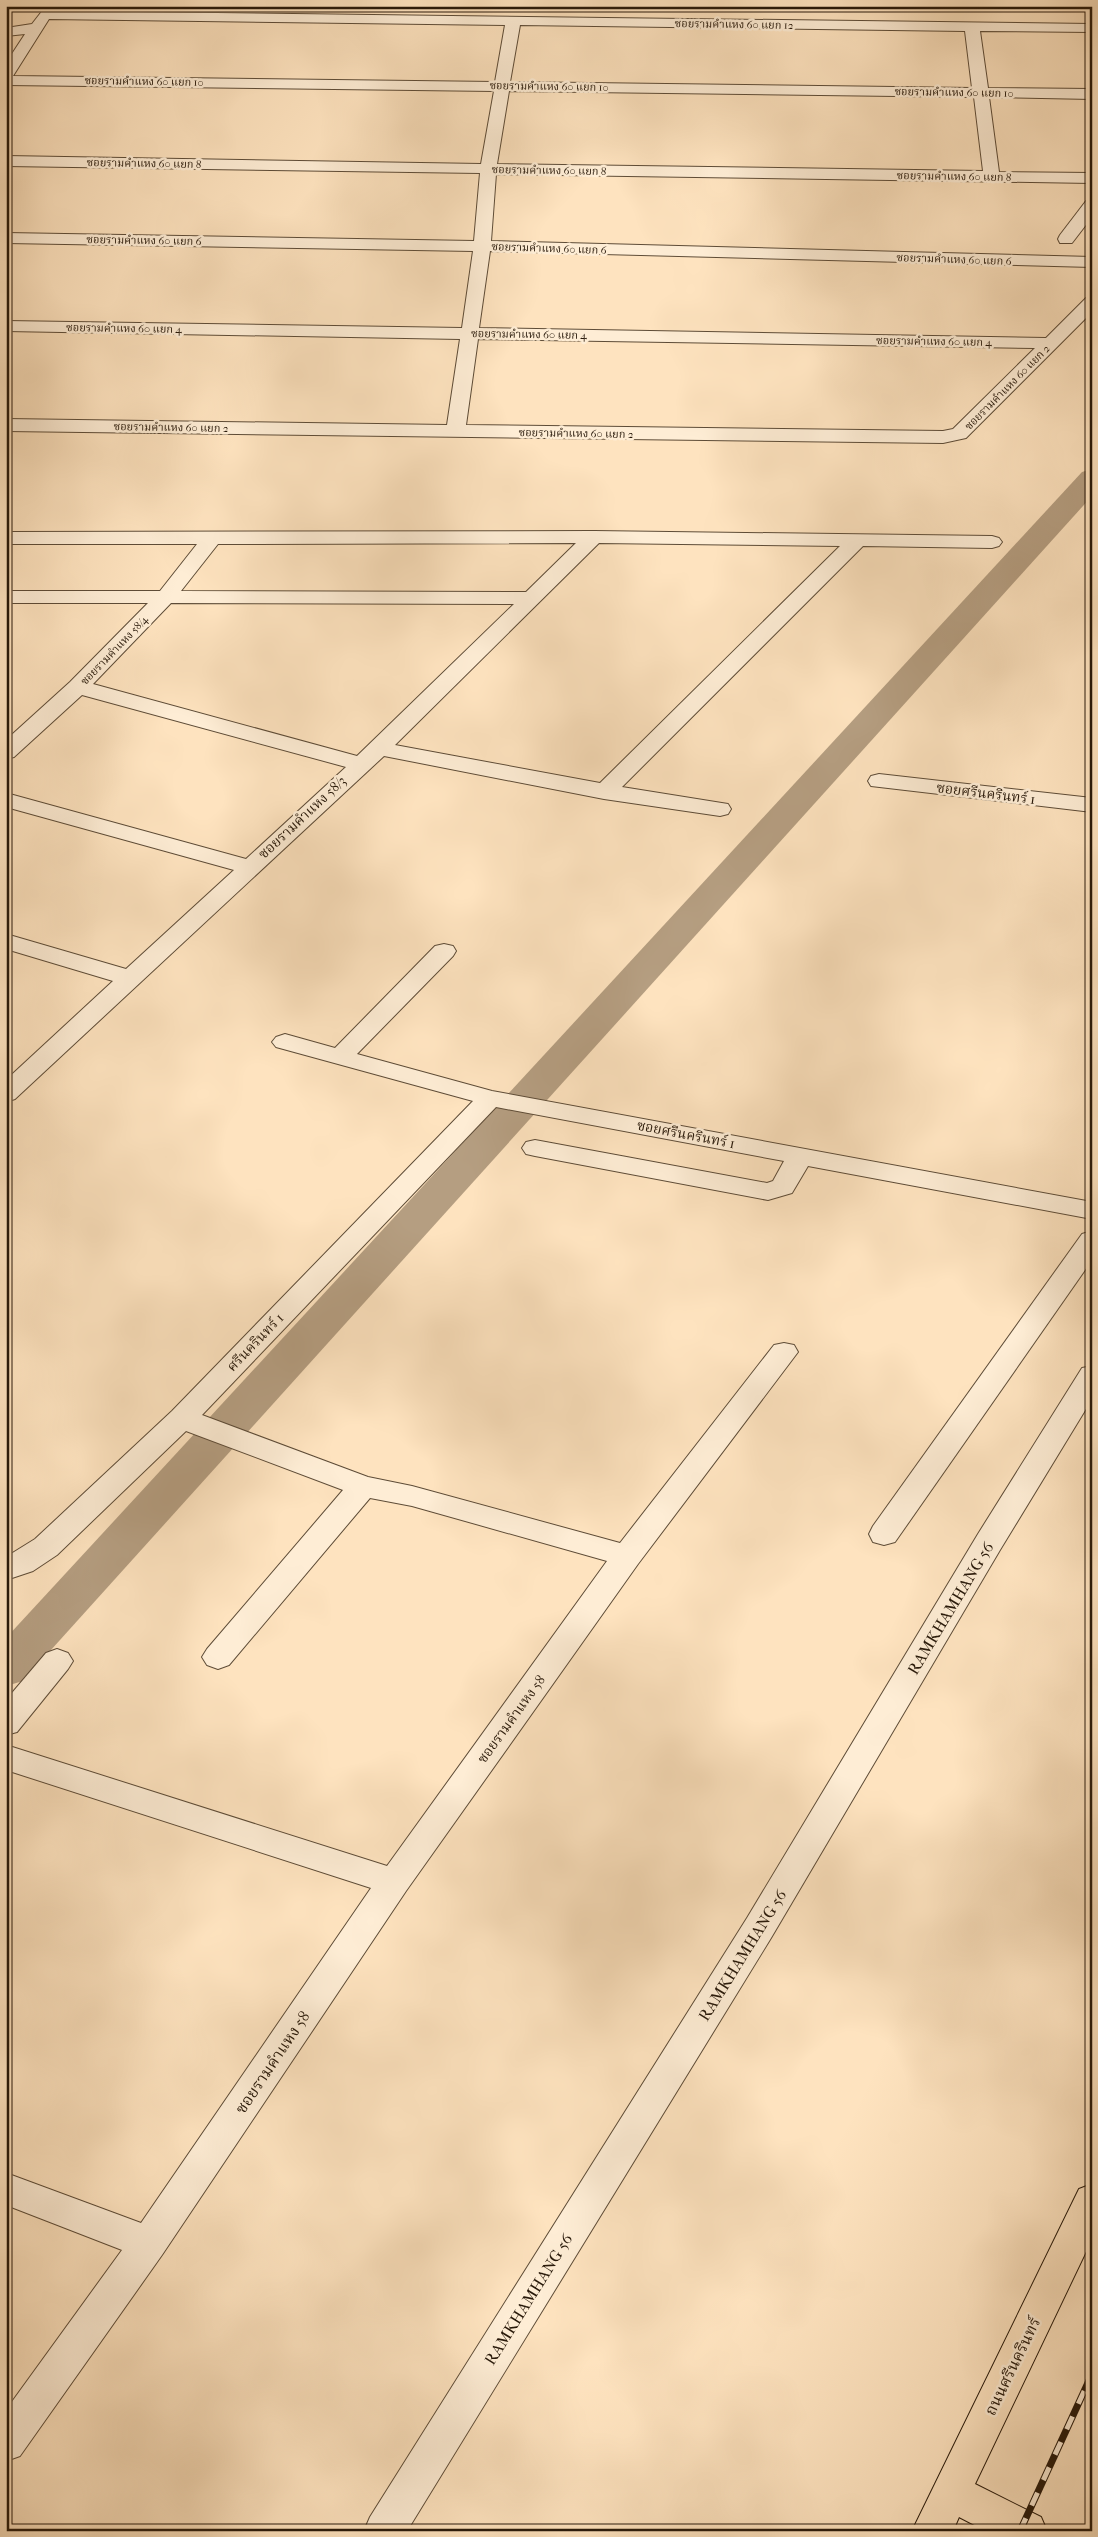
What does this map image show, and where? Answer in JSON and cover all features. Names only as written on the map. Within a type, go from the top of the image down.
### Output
[{"type":"main road","name":"ถนนศรีนครินทร์","points":[[932,2531],[1092,2200]]},
{"type":"main road","points":[[951,2492],[1027,2531]]},
{"type":"street","points":[[760,6],[763,24]]},
{"type":"street","points":[[814,6],[817,25]]},
{"type":"street","points":[[6,75],[36,28],[52,9]]},
{"type":"street","name":"ซอยรามคำแหง 60 แยก 12","points":[[52,9],[514,22],[1092,28]]},
{"type":"street","points":[[456,431],[482,246],[490,163],[514,22]]},
{"type":"street","points":[[972,27],[991,171]]},
{"type":"street","points":[[6,32],[36,28]]},
{"type":"street","name":"ซอยรามคำแหง 60 แยก 10","points":[[6,80],[1092,94]]},
{"type":"street","name":"ซอยรามคำแหง 60 แยก 8","points":[[6,151],[214,159],[991,171],[1092,178]]},
{"type":"street","name":"ซอยรามคำแหง 60 แยก 8","points":[[6,161],[214,159]]},
{"type":"street","name":"ซอยรามคำแหง 60 แยก 8","points":[[991,171],[1092,166]]},
{"type":"street","points":[[1066,239],[1092,205]]},
{"type":"street","name":"ซอยรามคำแหง 60 แยก 6","points":[[6,238],[482,246],[1092,262]]},
{"type":"street","name":"ซอยรามคำแหง 60 แยก 2","points":[[6,425],[943,437],[959,434],[1092,302]]},
{"type":"street","name":"ซอยรามคำแหง 60 แยก 4","points":[[6,326],[1051,343]]},
{"type":"street","points":[[6,538],[594,537],[992,542]]},
{"type":"street","name":"ซอยรามคำแหง 58/3","points":[[9,1088],[379,748],[594,537]]},
{"type":"street","name":"ซอยรามคำแหง 58/4","points":[[6,752],[78,687],[166,597],[212,538]]},
{"type":"street","points":[[604,792],[858,540]]},
{"type":"street","points":[[6,596],[532,598]]},
{"type":"street","points":[[78,687],[360,764]]},
{"type":"street","points":[[379,748],[462,767],[604,792],[720,809]]},
{"type":"street","name":"ซอยศรีนครินทร์ 1","points":[[880,781],[1092,805]]},
{"type":"street","points":[[6,800],[248,867]]},
{"type":"street","points":[[6,941],[129,978]]},
{"type":"street","points":[[340,1057],[444,951]]},
{"type":"street","name":"ซอยศรีนครินทร์ 1","points":[[285,1042],[500,1100],[1092,1211]]},
{"type":"street","name":"ศรีนครินทร์ 1","points":[[6,1569],[22,1563],[46,1547],[182,1418],[500,1100]]},
{"type":"street","points":[[534,1148],[768,1192],[783,1187],[800,1156]]},
{"type":"street","points":[[884,1534],[1092,1240]]},
{"type":"street","name":"ซอยรามคำแหง 58","points":[[6,2443],[149,2243],[394,1882],[627,1556],[784,1352]]},
{"type":"street","name":"RAMKHAMHANG 56","points":[[384,2531],[759,1928],[989,1542],[1092,1375]]},
{"type":"street","points":[[182,1418],[363,1486],[412,1496],[627,1556]]},
{"type":"street","points":[[218,1657],[363,1486]]},
{"type":"street","points":[[6,1724],[57,1661]]},
{"type":"street","points":[[6,1757],[394,1882]]},
{"type":"street","points":[[6,2189],[149,2243]]},
{"type":"waterway","points":[[6,1669],[1092,478]]},
{"type":"railway","points":[[1020,2531],[1092,2374]]}]
